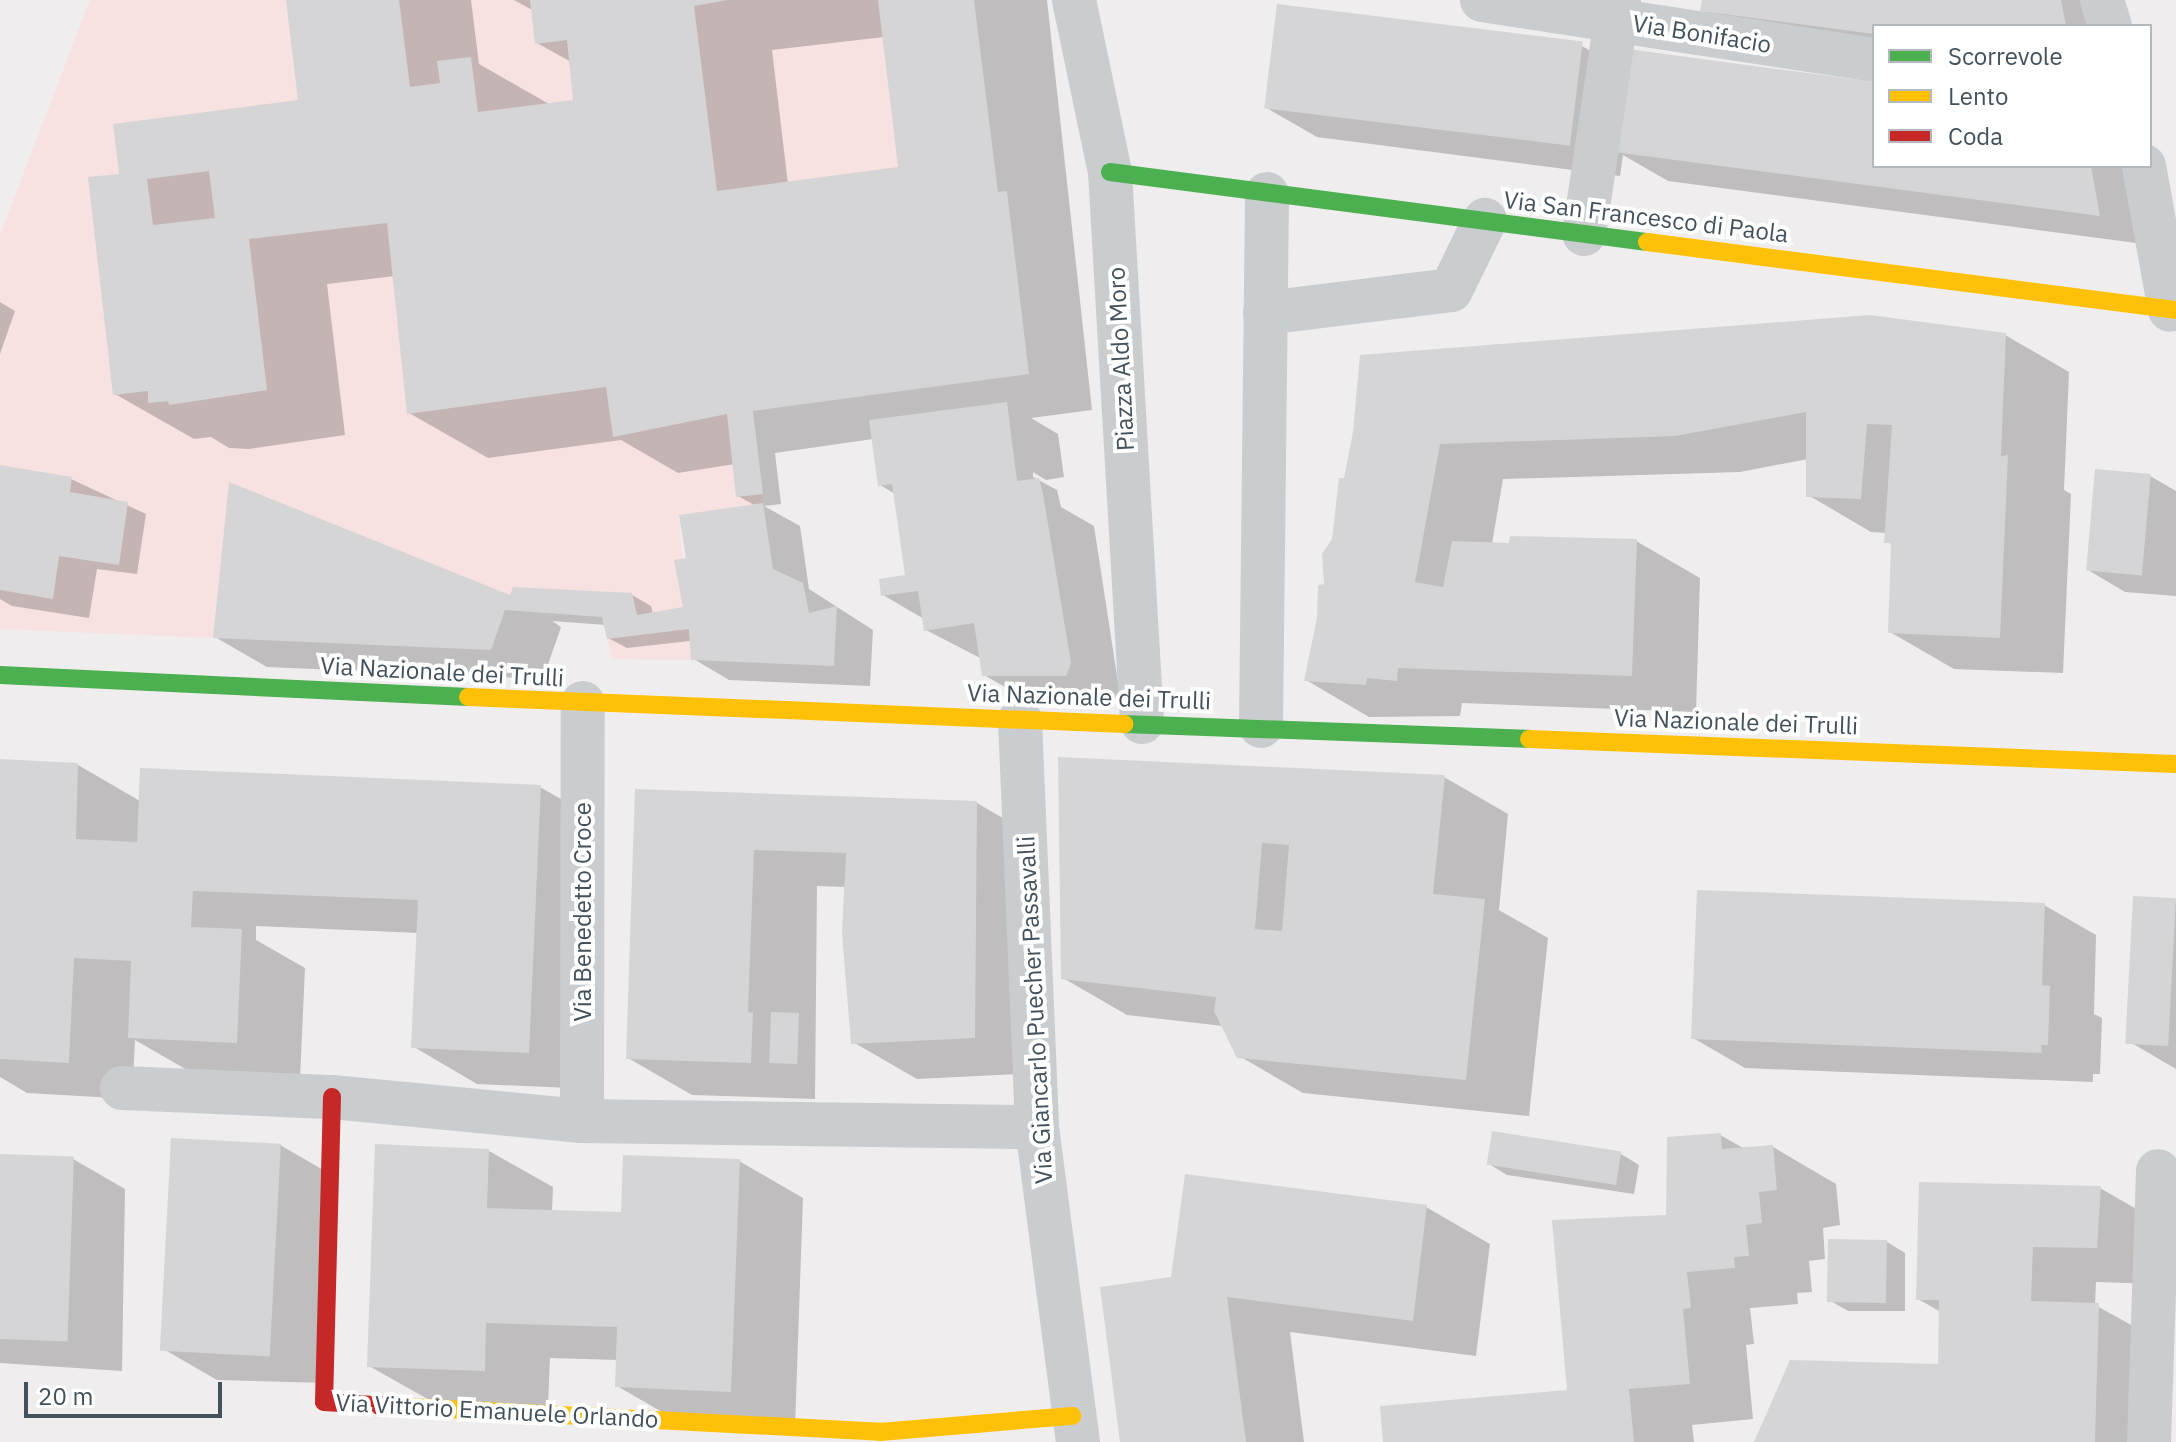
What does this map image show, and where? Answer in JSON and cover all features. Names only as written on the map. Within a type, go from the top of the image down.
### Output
[{"type":"street","name":"Piazza Aldo Moro","points":[[1074,0],[1110,172],[1142,722]]},
{"type":"street","name":"Via Bonifacio","points":[[1482,0],[1618,10],[1872,60]]},
{"type":"street","points":[[2102,0],[2109,24]]},
{"type":"street","points":[[1584,234],[1618,10]]},
{"type":"street","points":[[2144,168],[2173,310]]},
{"type":"street","name":"Via San Francesco di Paola","points":[[1110,172],[2173,310]]},
{"type":"street","points":[[1261,726],[1267,194]]},
{"type":"street","points":[[1265,313],[1451,290],[1485,220]]},
{"type":"street","name":"Via Nazionale dei Trulli","points":[[0,675],[583,703],[1261,726],[2176,764]]},
{"type":"street","name":"Via Benedetto Croce","points":[[582,1121],[583,703]]},
{"type":"street","name":"Via Giancarlo Puecher Passavalli","points":[[1020,720],[1037,1127],[1075,1429]]},
{"type":"street","points":[[122,1088],[332,1097],[582,1121],[1037,1127]]},
{"type":"street","name":"Via Vittorio Emanuele Orlando","points":[[332,1097],[324,1402],[880,1432],[1075,1429]]},
{"type":"street","points":[[2149,1442],[2158,1171]]},
{"type":"shaded area","points":[[90,0],[974,0],[998,192],[1007,191],[1029,374],[753,411],[763,503],[679,516],[691,660],[612,659],[602,617],[510,596],[229,483],[213,638],[0,629],[0,235]]},
{"type":"building","points":[[286,0],[399,0],[410,87],[440,83],[437,61],[471,57],[478,112],[573,100],[567,40],[535,44],[530,0],[728,0],[694,6],[717,191],[898,167],[878,0],[974,0],[998,192],[1007,191],[1029,374],[753,411],[763,494],[736,497],[727,414],[613,437],[606,387],[407,414],[387,223],[249,239],[267,390],[169,405],[168,401],[148,403],[148,391],[113,395],[88,177],[119,174],[113,124],[298,100]],"holes":[[[209,171],[215,218],[153,225],[147,179]]]},
{"type":"building","points":[[1702,0],[2061,0],[2066,24],[1872,24],[1872,34],[1700,11]]},
{"type":"building","points":[[1277,4],[1583,42],[1570,146],[1264,108]]},
{"type":"building","points":[[1628,49],[1872,82],[1872,168],[2091,168],[2100,216],[1614,152]]},
{"type":"building","points":[[1870,315],[2006,333],[2001,456],[2008,455],[2000,638],[1888,633],[1891,543],[1884,543],[1892,425],[1867,424],[1861,499],[1806,497],[1806,412],[1675,436],[1440,444],[1415,582],[1443,587],[1452,541],[1509,543],[1510,536],[1637,539],[1632,676],[1398,668],[1397,681],[1367,678],[1366,685],[1304,681],[1317,618],[1318,585],[1324,584],[1322,554],[1332,539],[1339,478],[1344,478],[1353,432],[1360,355]]},
{"type":"building","points":[[1007,402],[1017,481],[1039,478],[1043,494],[1071,663],[1066,676],[982,676],[974,623],[924,631],[918,591],[881,596],[879,579],[905,575],[892,484],[878,486],[869,420]]},
{"type":"building","points":[[0,465],[72,477],[70,492],[128,502],[119,565],[59,556],[53,599],[0,590]]},
{"type":"building","points":[[2095,469],[2151,474],[2142,575],[2086,571]]},
{"type":"building","points":[[229,482],[510,595],[513,587],[632,593],[637,615],[683,607],[674,560],[686,558],[679,515],[763,503],[773,569],[803,583],[809,613],[837,606],[834,666],[691,660],[689,629],[607,639],[602,617],[505,610],[491,650],[213,638]]},
{"type":"building","points":[[1058,757],[1445,775],[1433,894],[1485,899],[1466,1080],[1237,1058],[1214,1011],[1216,997],[1061,979]],"holes":[[[1262,843],[1289,845],[1282,931],[1255,929]]]},
{"type":"building","points":[[0,759],[78,763],[76,839],[137,842],[140,768],[541,785],[529,1053],[411,1048],[418,900],[193,891],[191,927],[242,929],[237,1043],[128,1038],[131,961],[74,958],[69,1063],[0,1059]]},
{"type":"building","points":[[635,789],[977,801],[975,1038],[851,1044],[842,933],[846,853],[754,850],[748,1012],[753,1013],[751,1063],[626,1059]]},
{"type":"building","points":[[1697,890],[2045,903],[2042,985],[2050,986],[2048,1045],[2041,1045],[2042,1053],[1691,1039]]},
{"type":"building","points":[[2133,896],[2176,898],[2168,1046],[2125,1044]]},
{"type":"building","points":[[771,1012],[799,1013],[797,1064],[769,1063]]},
{"type":"building","points":[[1492,1131],[1621,1151],[1616,1185],[1487,1165]]},
{"type":"building","points":[[1721,1133],[1722,1149],[1773,1145],[1777,1190],[1759,1192],[1762,1223],[1746,1225],[1749,1256],[1734,1257],[1735,1268],[1687,1272],[1691,1308],[1683,1309],[1690,1384],[1629,1389],[1634,1442],[1383,1442],[1380,1406],[1567,1390],[1552,1220],[1666,1215],[1667,1137]]},
{"type":"building","points":[[171,1138],[281,1144],[270,1356],[160,1351]]},
{"type":"building","points":[[375,1144],[489,1149],[487,1208],[621,1212],[623,1155],[740,1159],[731,1392],[615,1387],[617,1327],[486,1323],[485,1371],[367,1367]]},
{"type":"building","points":[[0,1154],[74,1157],[67,1341],[0,1339]]},
{"type":"building","points":[[1185,1174],[1427,1205],[1413,1321],[1227,1297],[1246,1442],[1120,1442],[1100,1287],[1171,1277]]},
{"type":"building","points":[[1919,1182],[2101,1186],[2097,1248],[2033,1247],[2031,1301],[2099,1303],[2095,1442],[1754,1442],[1790,1360],[1938,1364],[1939,1300],[1916,1300]]},
{"type":"building","points":[[1828,1239],[1887,1240],[1886,1303],[1827,1302]]},
{"type":"traffic: fast","points":[[1110,172],[1647,242]]},
{"type":"traffic: fast","points":[[0,675],[468,697]]},
{"type":"traffic: fast","points":[[1124,724],[1529,739]]},
{"type":"traffic: slow","points":[[1647,242],[2176,310]]},
{"type":"traffic: slow","points":[[468,697],[1124,724]]},
{"type":"traffic: slow","points":[[1529,739],[2176,764]]},
{"type":"traffic: slow","points":[[408,1407],[880,1432],[1072,1416]]},
{"type":"traffic: jam","points":[[332,1097],[324,1402],[408,1407]]}]
